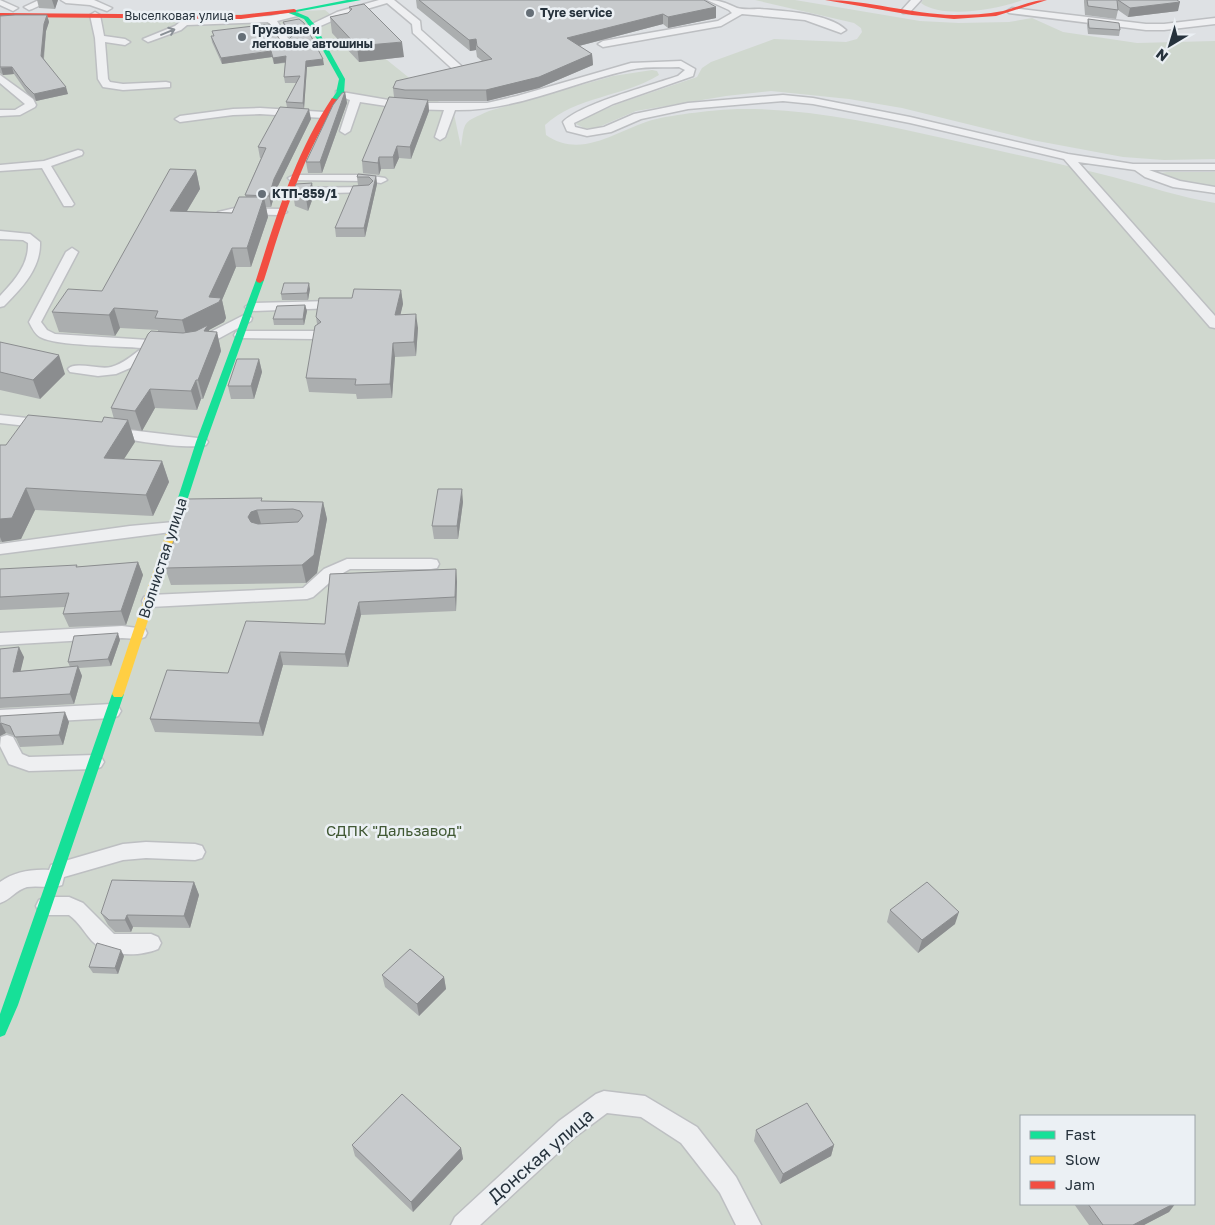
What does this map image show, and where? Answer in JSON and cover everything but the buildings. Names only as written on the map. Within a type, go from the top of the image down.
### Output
[{"type":"street","name":"Выселковая улица","points":[[4,5],[29,7],[248,9],[323,0]]},
{"type":"street","name":"Выселковая улица","points":[[0,15],[94,15],[188,20],[292,13],[358,0]]},
{"type":"street","points":[[828,0],[906,11],[969,16],[1012,11],[1044,0]]},
{"type":"street","points":[[292,13],[306,18],[314,28],[342,80],[340,94]]},
{"type":"street","name":"Волнистая улица","points":[[0,1030],[11,1005],[57,875],[150,601],[176,532],[201,442],[249,313],[280,212],[324,115],[340,94]]},
{"type":"lane","points":[[29,7],[47,0]]},
{"type":"lane","points":[[66,0],[91,2],[107,8]]},
{"type":"lane","points":[[314,28],[340,14],[388,0],[417,23],[416,31],[463,74]]},
{"type":"lane","points":[[712,0],[736,11],[777,12],[831,25],[841,30]]},
{"type":"lane","points":[[906,11],[916,0]]},
{"type":"lane","points":[[604,44],[721,22],[737,14],[736,11]]},
{"type":"lane","points":[[1012,11],[1146,27],[1164,27],[1215,21]]},
{"type":"lane","points":[[148,39],[178,28],[188,20],[271,19],[292,13]]},
{"type":"lane","points":[[94,15],[100,38],[103,79],[107,85],[123,87],[166,85]]},
{"type":"lane","points":[[271,19],[286,44]]},
{"type":"lane","points":[[314,28],[339,26]]},
{"type":"lane","points":[[100,38],[125,42]]},
{"type":"lane","points":[[340,94],[406,106],[450,108],[488,106],[520,99],[631,66],[681,64],[690,69],[689,74],[610,102],[581,115],[568,122],[571,130],[587,133],[606,130],[638,116],[688,106],[783,98],[813,101],[902,118],[1068,157],[1134,167],[1215,168]]},
{"type":"lane","points":[[0,78],[30,101],[31,105],[20,113],[0,113]]},
{"type":"lane","points":[[345,131],[356,98]]},
{"type":"lane","points":[[440,137],[450,108]]},
{"type":"lane","points":[[180,119],[251,111],[324,115]]},
{"type":"lane","points":[[0,168],[45,164],[78,153]]},
{"type":"lane","points":[[1068,157],[1215,324]]},
{"type":"lane","points":[[45,164],[68,204]]},
{"type":"lane","points":[[1134,167],[1156,178],[1202,190],[1215,190]]},
{"type":"lane","points":[[294,178],[366,178],[381,180]]},
{"type":"lane","points":[[288,191],[366,190]]},
{"type":"lane","points":[[216,225],[219,217],[228,212],[280,212]]},
{"type":"lane","points":[[0,234],[26,237],[34,242],[35,248],[34,256],[19,283],[0,303]]},
{"type":"lane","points":[[72,252],[35,322],[45,336],[184,346],[196,345],[249,313],[330,305]]},
{"type":"lane","points":[[241,335],[315,335]]},
{"type":"lane","points":[[75,369],[94,373],[113,372],[132,363],[153,344]]},
{"type":"lane","points":[[0,420],[58,426]]},
{"type":"lane","points":[[96,430],[186,442],[201,442]]},
{"type":"lane","points":[[0,549],[37,546],[90,536],[176,532]]},
{"type":"lane","points":[[150,601],[307,593],[330,573],[347,564],[431,564]]},
{"type":"lane","points":[[0,639],[122,632],[139,633]]},
{"type":"lane","points":[[0,716],[112,711]]},
{"type":"lane","points":[[7,742],[14,759],[29,764],[95,762]]},
{"type":"lane","points":[[0,895],[8,887],[22,879],[57,875],[123,852],[146,850],[195,852]]},
{"type":"lane","points":[[46,906],[68,906],[77,909],[86,916],[95,931],[110,943],[151,944]]},
{"type":"lane","name":"Донская улица","points":[[463,1225],[567,1129],[604,1102],[645,1108],[689,1135],[728,1185],[749,1225]]},
{"type":"green space","points":[[755,0],[795,0],[920,21],[959,23],[1009,22],[1032,18],[1063,32],[1137,43],[1215,41],[1215,159],[1164,160],[1123,157],[1032,140],[902,108],[849,99],[771,91],[726,96],[636,111],[594,129],[584,128],[576,124],[580,119],[623,102],[697,77],[702,68],[711,62],[774,39],[846,42],[857,39],[862,32],[861,28],[854,23]]},
{"type":"green space","points":[[923,0],[1022,0],[985,10],[956,12],[930,8],[921,3]]},
{"type":"green space","name":"СДПК \"Дальзавод\"","points":[[325,10],[454,114],[461,147],[466,123],[489,111],[613,76],[652,70],[657,71],[659,75],[631,88],[585,102],[557,115],[545,125],[546,135],[559,142],[573,145],[586,144],[613,136],[652,120],[672,116],[738,109],[791,111],[844,118],[921,133],[1113,177],[1176,195],[1215,203],[1215,1225],[0,1225],[0,16],[158,18]]},
{"type":"green space","points":[[1215,172],[1215,187],[1202,186],[1161,175],[1160,173]]},
{"type":"traffic: fast","points":[[294,11],[358,0]]},
{"type":"traffic: fast","points":[[289,12],[306,18],[313,26],[342,79],[340,93],[335,100]]},
{"type":"traffic: fast","points":[[181,504],[201,442],[260,280]]},
{"type":"traffic: fast","points":[[0,1030],[11,1005],[118,694]]},
{"type":"traffic: slow","points":[[118,694],[181,504]]},
{"type":"traffic: jam","points":[[828,0],[933,16],[954,17],[996,14],[1044,0]]},
{"type":"traffic: jam","points":[[0,15],[241,17],[294,11]]},
{"type":"traffic: jam","points":[[260,280],[290,187],[310,142],[335,100]]},
{"type":"place","name":"Tyre service","points":[[530,13]]},
{"type":"place","name":"Грузовые и легковые автошины","points":[[242,37]]},
{"type":"place","name":"КТП-859/1","points":[[262,194]]}]
